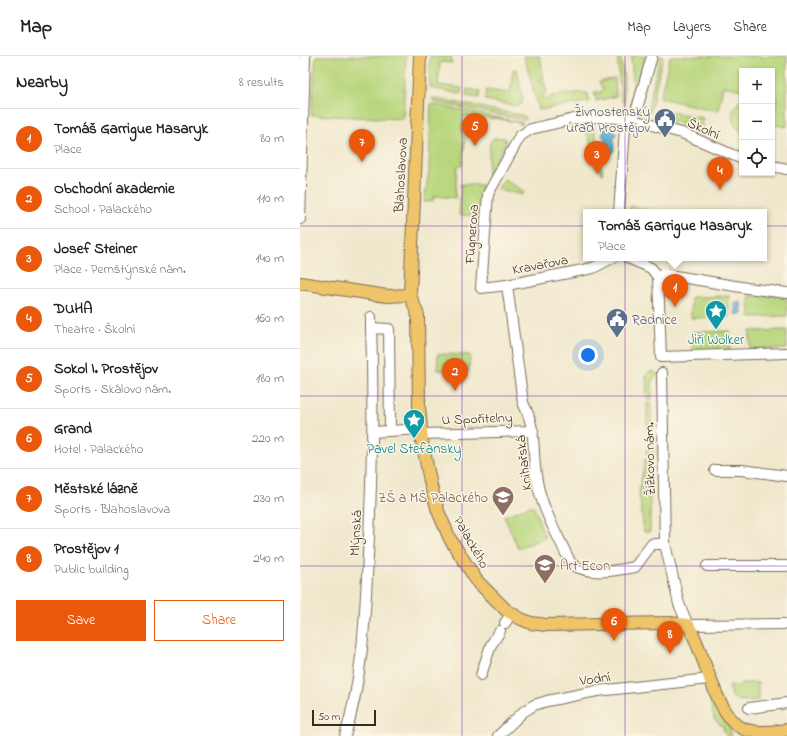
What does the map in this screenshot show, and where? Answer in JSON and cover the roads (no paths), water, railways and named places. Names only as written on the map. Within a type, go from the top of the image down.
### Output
[{"type":"main road","name":"Blahoslavova","points":[[410,295],[420,56]]},
{"type":"main road","points":[[300,284],[388,296],[410,295]]},
{"type":"main road","name":"Palackého","points":[[410,295],[418,316],[419,406],[421,431],[435,501],[450,539],[505,623],[526,621],[546,625],[674,623],[688,625]]},
{"type":"main road","points":[[688,625],[709,679],[729,716],[743,732],[787,730]]},
{"type":"street","points":[[300,219],[305,56]]},
{"type":"street","points":[[619,209],[625,128],[636,112],[652,56]]},
{"type":"street","name":"Školní","points":[[542,125],[590,117],[631,119],[682,133],[739,158]]},
{"type":"street","name":"Fügnerova","points":[[481,288],[487,200],[493,183],[520,136],[531,129],[542,125]]},
{"type":"street","points":[[775,166],[787,168]]},
{"type":"street","name":"Kravařova","points":[[481,288],[507,285],[593,268],[608,261]]},
{"type":"street","points":[[635,261],[651,268],[657,275],[661,357],[787,353]]},
{"type":"street","points":[[657,275],[669,275],[787,293]]},
{"type":"street","name":"Knihařská","points":[[507,285],[523,403],[531,418],[537,480],[542,502],[571,564],[580,569],[589,571],[612,572],[635,567],[652,544],[665,544]]},
{"type":"street","name":"Mlýnská","points":[[345,736],[363,645],[373,432],[371,317]]},
{"type":"street","points":[[371,328],[389,329],[390,431]]},
{"type":"street","name":"Žižkovo nám.","points":[[662,373],[665,544],[680,604],[688,625]]},
{"type":"street","name":"U Spořitelny","points":[[373,432],[533,430]]},
{"type":"street","points":[[715,470],[742,470],[787,476]]},
{"type":"street","points":[[708,566],[787,566]]},
{"type":"street","points":[[481,675],[491,645],[505,623]]},
{"type":"street","points":[[688,625],[787,624]]},
{"type":"street","name":"Vodní","points":[[498,736],[524,712],[534,705],[547,701],[597,691],[709,679]]},
{"type":"street","points":[[749,708],[787,703]]},
{"type":"water","points":[[609,127],[614,130],[616,134],[614,139],[614,151],[610,155],[606,152],[605,140],[602,135],[604,129]]},
{"type":"water","points":[[735,302],[741,302],[742,314],[735,315]]},
{"type":"place","name":"Živnostenský úřad Prostějov","points":[[665,138]]},
{"type":"place","name":"Sokol I. Prostějov","points":[[475,146]]},
{"type":"place","name":"Městské lázně","points":[[362,162]]},
{"type":"place","name":"Josef Steiner","points":[[597,174]]},
{"type":"place","name":"DUHA","points":[[720,190]]},
{"type":"place","name":"Tomáš Garrigue Masaryk","points":[[675,307]]},
{"type":"place","name":"Jiří Wolker","points":[[716,330]]},
{"type":"place","name":"Radnice","points":[[617,338]]},
{"type":"place","name":"Obchodní akademie","points":[[455,391]]},
{"type":"place","name":"Pavel Stefansky","points":[[414,440]]},
{"type":"place","name":"ZŠ a MŠ Palackého","points":[[503,516]]},
{"type":"place","name":"Art Econ","points":[[545,584]]},
{"type":"place","name":"Grand","points":[[614,641]]},
{"type":"place","name":"Prostějov 1","points":[[670,654]]}]
